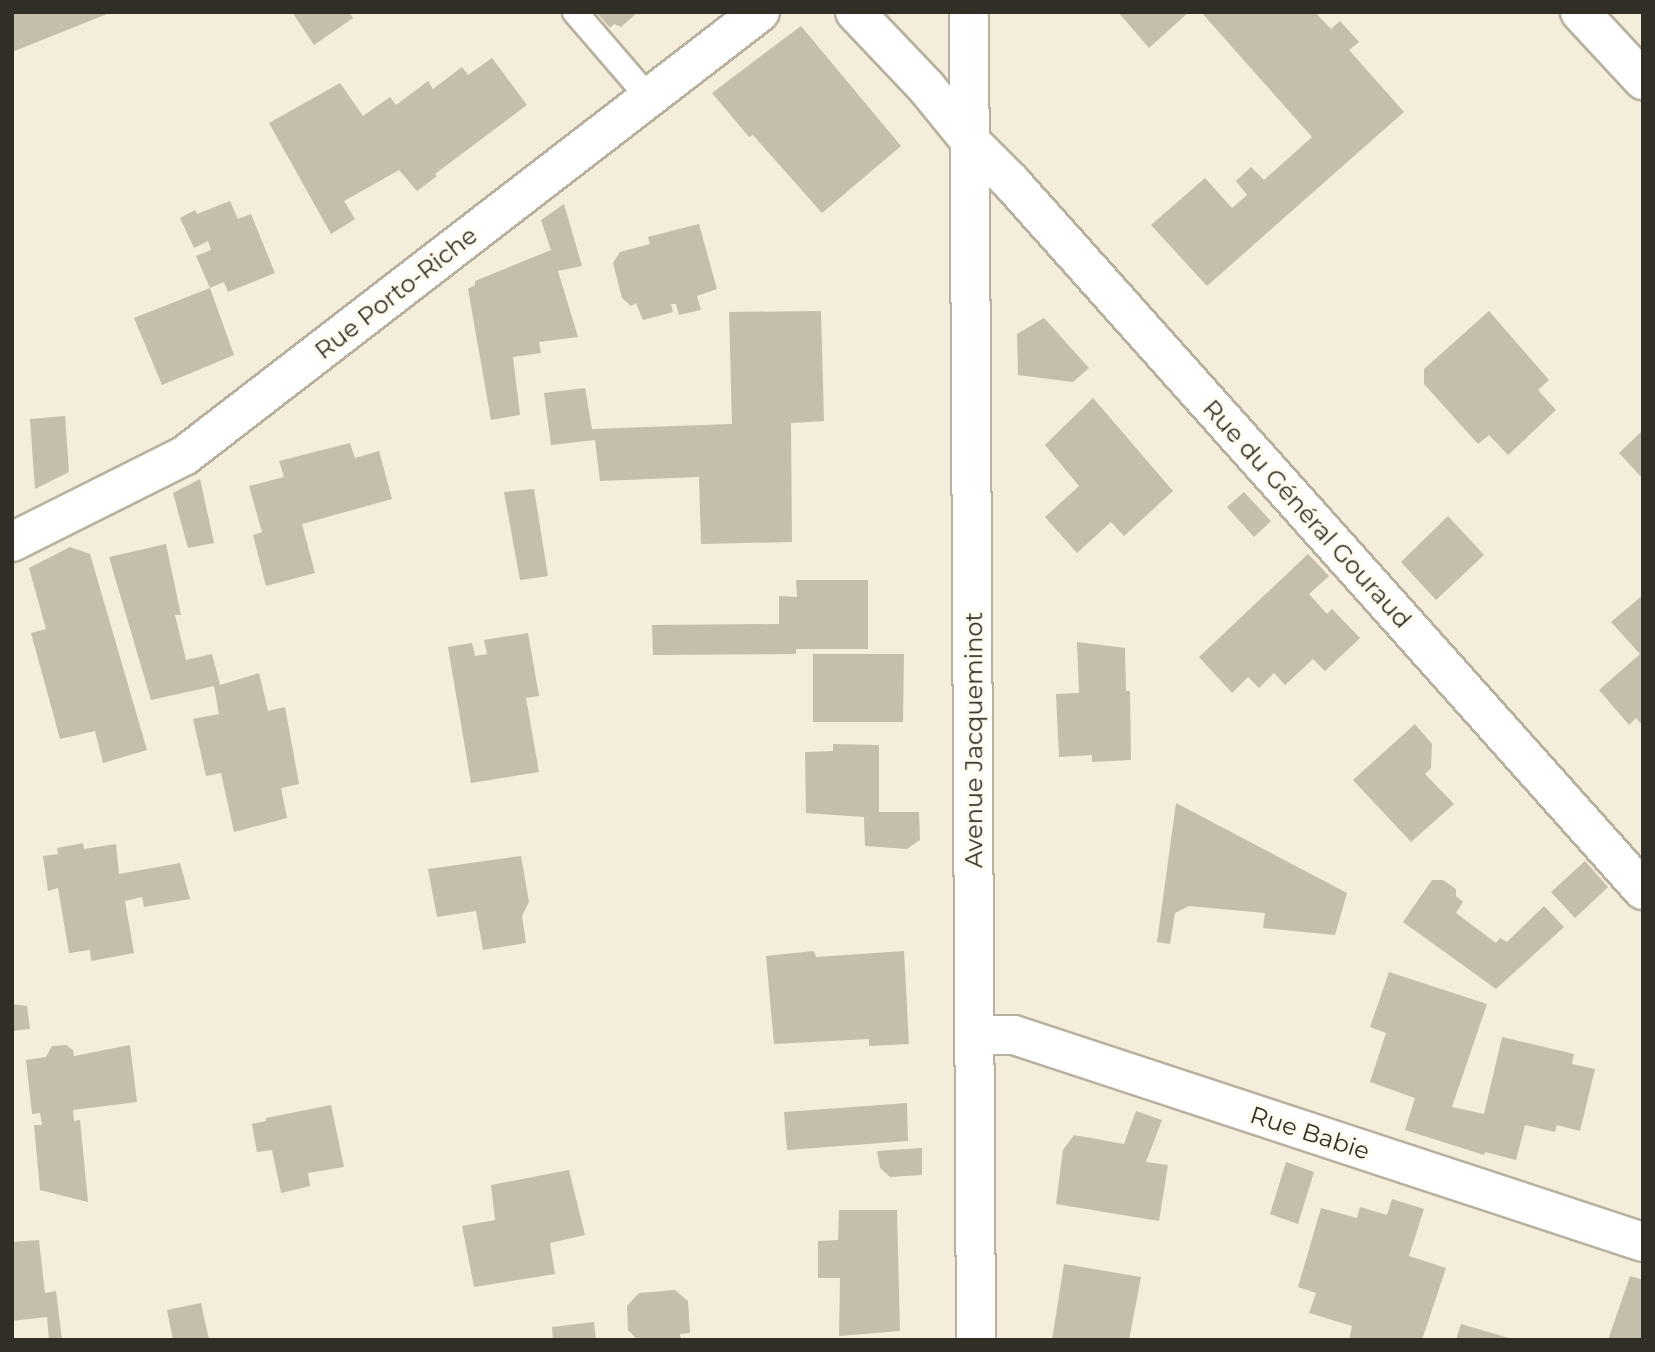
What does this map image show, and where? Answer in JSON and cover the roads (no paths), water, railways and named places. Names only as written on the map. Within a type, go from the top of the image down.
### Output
[{"type":"street","name":"Rue Porto-Riche","points":[[12,542],[184,456],[760,12]]},
{"type":"street","points":[[855,12],[927,88],[970,141]]},
{"type":"street","name":"Avenue Jacqueminot","points":[[969,12],[976,1340]]},
{"type":"street","points":[[1580,12],[1643,80]]},
{"type":"street","name":"Rue du Général Gouraud","points":[[970,141],[1011,181],[1643,890]]},
{"type":"street","name":"Rue Babie","points":[[976,1035],[1014,1035],[1643,1242]]},
{"type":"lane","points":[[575,12],[649,98]]}]
